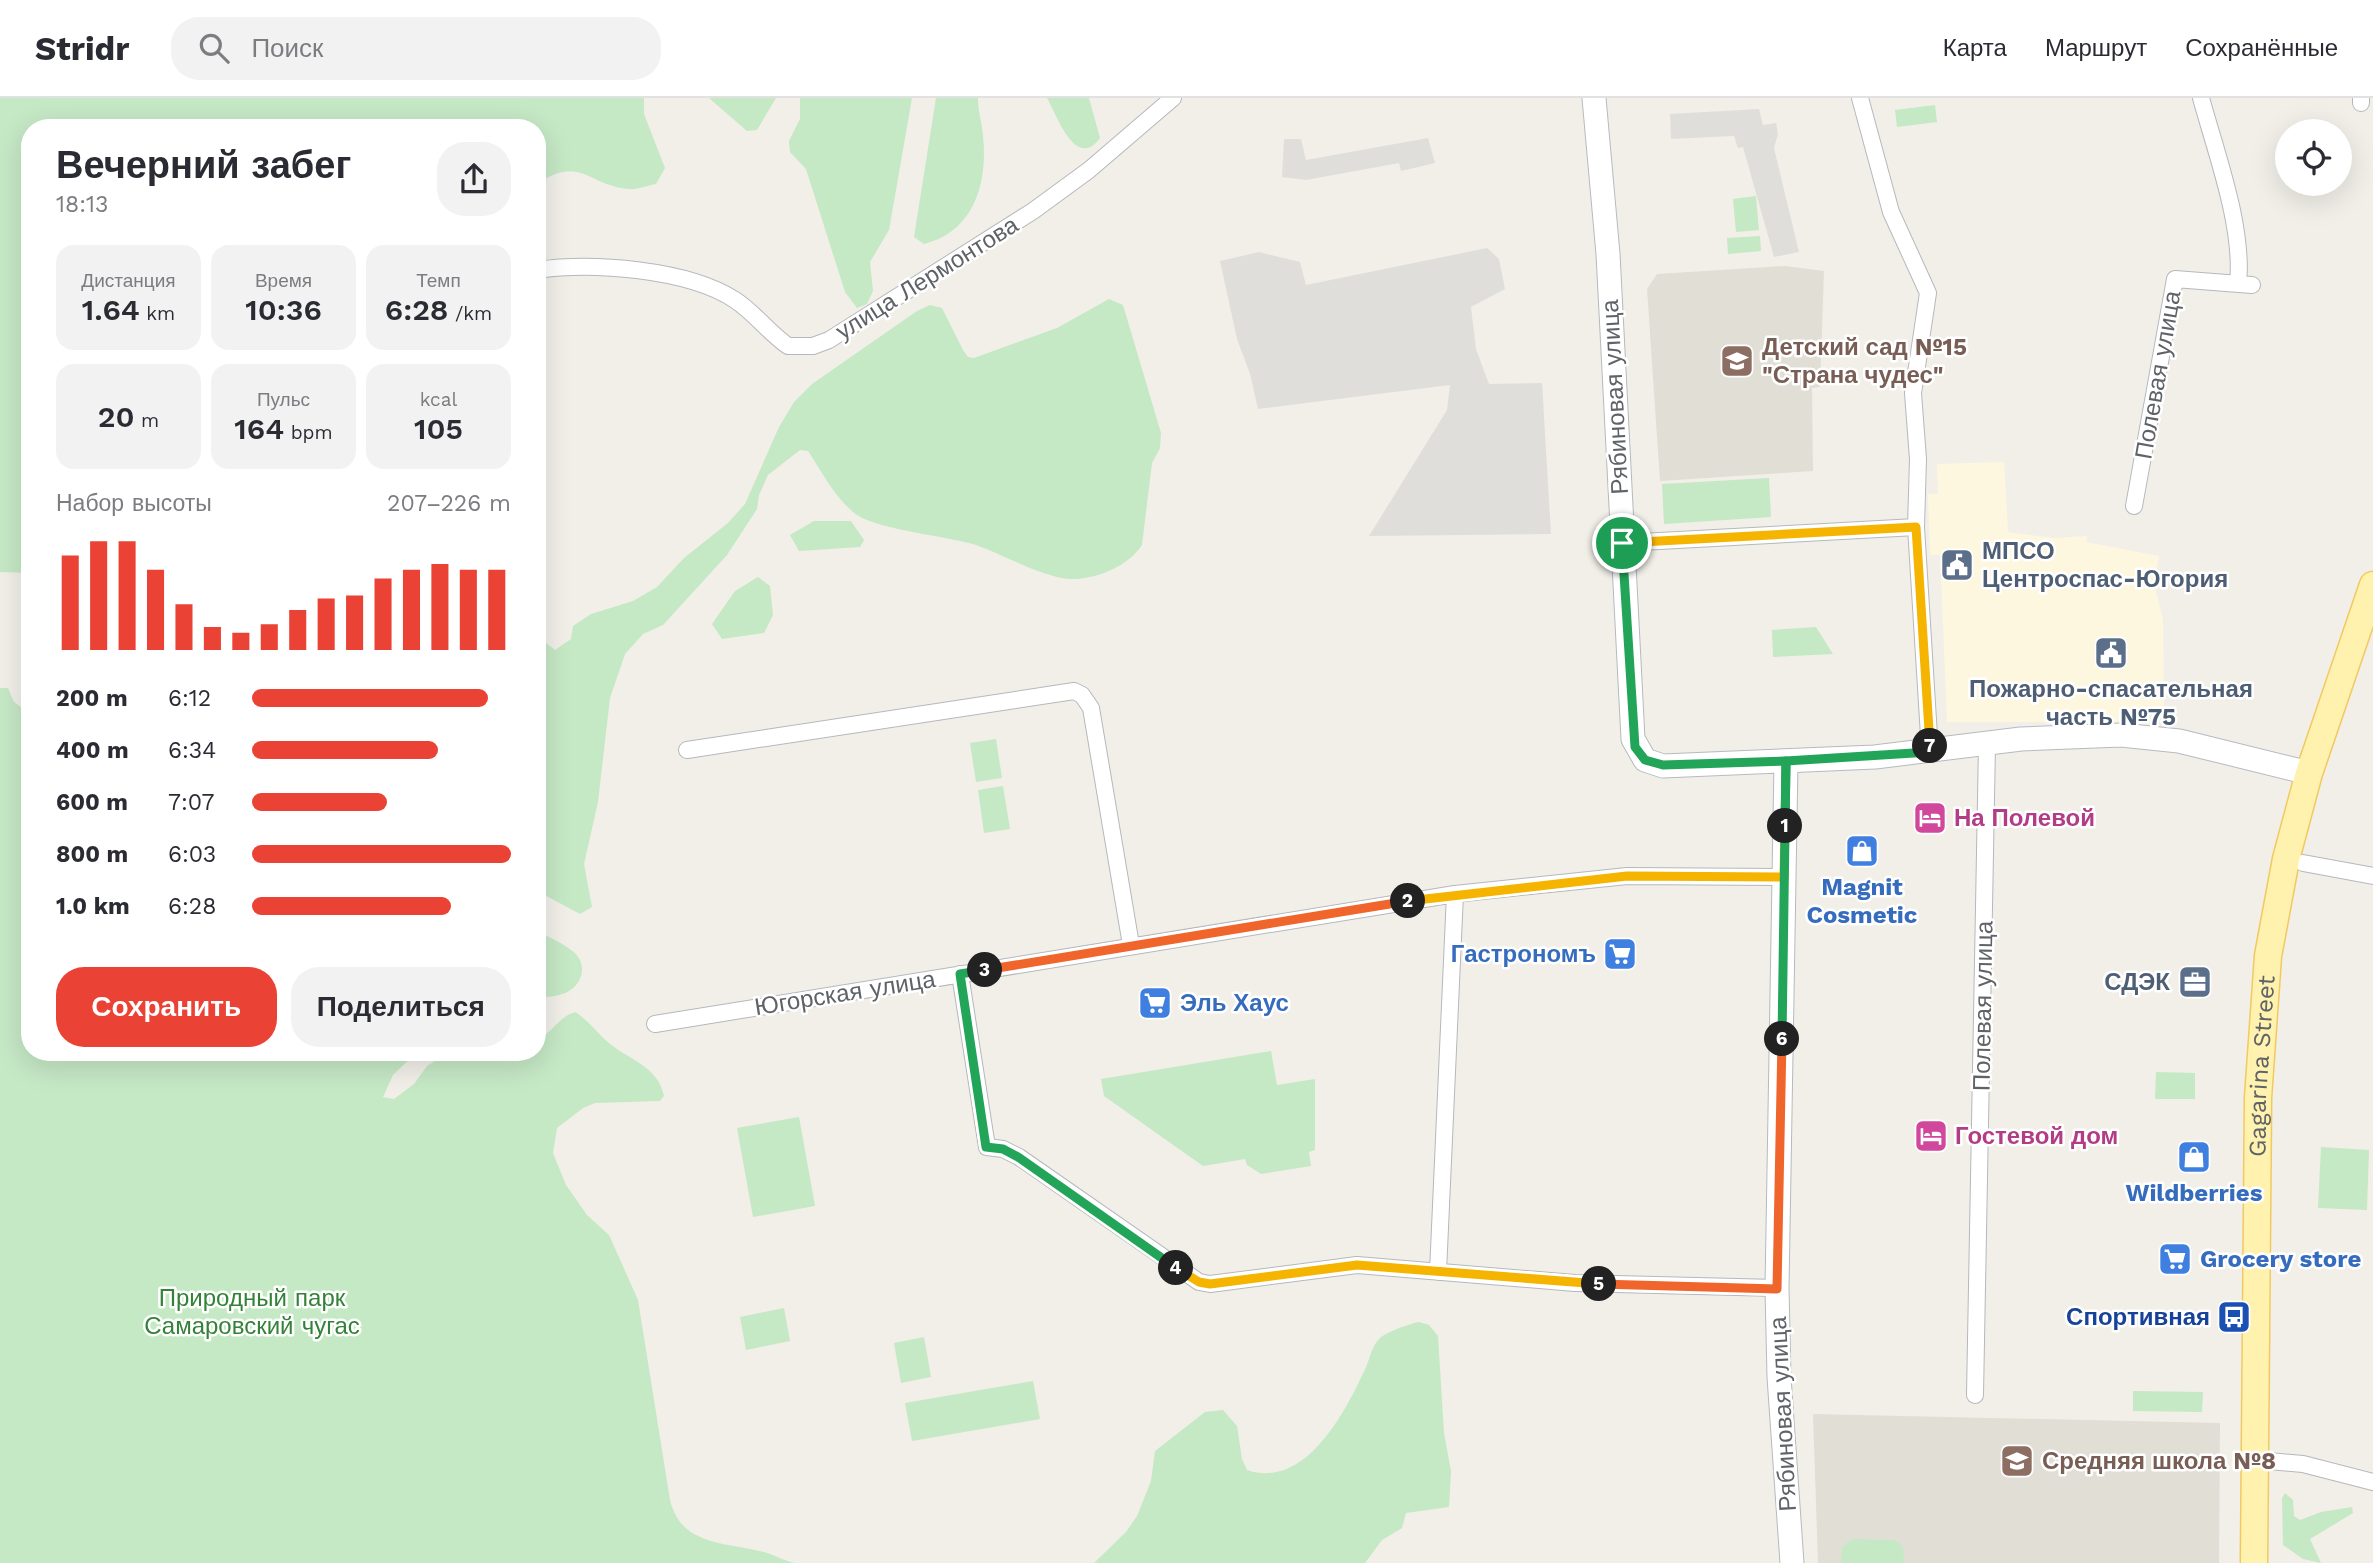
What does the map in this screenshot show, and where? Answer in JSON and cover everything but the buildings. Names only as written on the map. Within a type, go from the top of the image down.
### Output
[{"type":"main road","name":"Gagarina Street","points":[[2254,1563],[2262,1461],[2265,1179],[2262,1021],[2268,956],[2373,585]]},
{"type":"main road","name":"Gagarina Street","points":[[2317,776],[2373,639]]},
{"type":"main road","name":"Gagarina Street","points":[[2262,1461],[2269,1563]]},
{"type":"street","name":"улица Лермонтова","points":[[546,270],[565,267],[629,271],[688,281],[723,293],[738,302],[788,345],[813,346],[851,328],[1033,211],[1089,170],[1173,98]]},
{"type":"street","name":"Рябиновая улица","points":[[1594,98],[1608,254],[1633,739],[1640,755],[1653,764],[1786,761],[1777,1289],[1779,1377],[1792,1563]]},
{"type":"street","points":[[1860,98],[1899,231],[1928,293],[1913,379],[1918,459],[1916,527],[1930,752]]},
{"type":"street","name":"Полевая улица","points":[[2134,506],[2175,279],[2245,284],[2201,98]]},
{"type":"street","points":[[1622,543],[1916,527]]},
{"type":"street","points":[[687,750],[1074,691],[1082,695],[1091,708],[1131,945]]},
{"type":"street","points":[[1786,761],[1930,752],[2082,736],[2152,737],[2317,776]]},
{"type":"street","name":"Полевая улица","points":[[1975,1395],[1987,744]]},
{"type":"street","points":[[2295,861],[2373,876]]},
{"type":"street","name":"Югорская улица","points":[[656,1024],[1455,894],[1627,876],[1784,877]]},
{"type":"street","points":[[1438,1272],[1455,894]]},
{"type":"street","points":[[960,974],[986,1147],[1003,1149],[1018,1157],[1189,1277],[1210,1284],[1338,1265],[1627,1285],[1777,1289]]},
{"type":"street","points":[[2262,1461],[2303,1464],[2373,1482]]},
{"type":"shaded area","points":[[1759,109],[1763,125],[1776,123],[1778,134],[1774,148],[1799,252],[1774,257],[1743,147],[1738,148],[1734,136],[1671,139],[1670,114]]},
{"type":"shaded area","points":[[1428,138],[1435,163],[1401,171],[1399,163],[1306,180],[1282,177],[1284,139],[1301,139],[1306,160]]},
{"type":"shaded area","points":[[1487,248],[1499,259],[1505,289],[1471,307],[1476,349],[1489,384],[1542,383],[1551,534],[1369,536],[1447,410],[1450,385],[1258,409],[1250,374],[1237,339],[1220,261],[1259,252],[1300,262],[1306,285]]},
{"type":"shaded area","name":"Детский сад №15 \"Страна чудес\"","points":[[1785,266],[1824,271],[1820,387],[1812,388],[1813,471],[1660,481],[1647,289],[1657,274]]},
{"type":"shaded area","points":[[2004,462],[2008,532],[2054,538],[2087,536],[2086,542],[2159,556],[2154,584],[2163,620],[2164,713],[2136,712],[2126,722],[1947,722],[1940,555],[1930,555],[1928,494],[1938,494],[1937,464]]},
{"type":"shaded area","name":"Средняя школа №8","points":[[1813,1414],[2220,1423],[2219,1563],[1818,1563]]},
{"type":"green space","points":[[0,98],[644,98],[644,114],[665,168],[656,184],[635,189],[615,187],[575,172],[564,172],[546,179],[546,119],[21,119],[21,573],[0,572]]},
{"type":"green space","points":[[709,98],[776,98],[757,130],[747,131]]},
{"type":"green space","points":[[800,98],[912,98],[889,230],[870,262],[873,291],[867,304],[857,308],[845,292],[806,169],[790,152],[789,141],[800,119]]},
{"type":"green space","points":[[936,98],[978,98],[983,136],[983,171],[980,188],[966,217],[955,229],[941,238],[924,244],[914,237]]},
{"type":"green space","points":[[1047,98],[1089,98],[1100,138],[1091,146],[1083,148],[1075,145]]},
{"type":"green space","points":[[1935,105],[1937,122],[1897,127],[1895,110]]},
{"type":"green space","points":[[1756,196],[1759,230],[1736,232],[1733,199]]},
{"type":"green space","points":[[1760,236],[1761,251],[1728,254],[1727,238]]},
{"type":"green space","points":[[1109,299],[1123,305],[1161,433],[1160,448],[1152,463],[1142,545],[1136,552],[1105,573],[1066,579],[1040,572],[976,545],[881,525],[849,509],[808,451],[800,450],[768,475],[759,495],[757,509],[727,555],[663,625],[643,634],[625,654],[610,698],[598,802],[584,864],[592,907],[580,914],[546,896],[546,643],[555,650],[571,639],[573,626],[591,614],[633,601],[657,587],[684,558],[728,523],[745,504],[779,427],[794,402],[812,384],[917,311],[930,305],[942,308],[963,350],[968,357],[974,358],[1057,328]]},
{"type":"green space","points":[[1769,478],[1771,517],[1664,524],[1662,484]]},
{"type":"green space","points":[[814,521],[851,521],[864,540],[860,547],[799,551],[790,535]]},
{"type":"green space","points":[[758,577],[770,586],[773,615],[764,633],[722,639],[712,624],[735,591]]},
{"type":"green space","points":[[1816,627],[1833,654],[1773,657],[1772,630]]},
{"type":"green space","name":"Природный парк Самаровский чугас","points":[[0,688],[8,688],[14,702],[21,707],[21,1061],[408,1061],[393,1075],[383,1097],[394,1099],[414,1084],[427,1066],[435,1061],[546,1061],[546,1034],[564,1017],[575,1012],[609,1043],[656,1077],[664,1096],[660,1101],[595,1103],[583,1108],[557,1128],[553,1153],[566,1185],[587,1215],[609,1235],[638,1300],[670,1500],[676,1515],[694,1534],[706,1540],[764,1552],[795,1563],[0,1563]]},
{"type":"green space","points":[[996,739],[1002,778],[976,782],[970,743]]},
{"type":"green space","points":[[1003,786],[1010,829],[984,833],[978,790]]},
{"type":"green space","points":[[546,936],[577,956],[582,969],[573,988],[546,996]]},
{"type":"green space","points":[[1271,1051],[1277,1085],[1315,1079],[1315,1150],[1309,1152],[1311,1166],[1261,1174],[1247,1165],[1245,1159],[1203,1166],[1104,1096],[1101,1079]]},
{"type":"green space","points":[[2156,1072],[2195,1073],[2195,1099],[2155,1099]]},
{"type":"green space","points":[[799,1117],[815,1206],[753,1217],[737,1128]]},
{"type":"green space","points":[[2321,1147],[2369,1150],[2367,1210],[2318,1208]]},
{"type":"green space","points":[[784,1308],[790,1341],[746,1350],[740,1317]]},
{"type":"green space","points":[[1419,1322],[1429,1325],[1438,1336],[1444,1433],[1451,1471],[1449,1507],[1406,1513],[1402,1528],[1382,1540],[1365,1563],[1094,1563],[1126,1532],[1137,1516],[1151,1481],[1155,1451],[1205,1412],[1223,1410],[1237,1426],[1242,1459],[1247,1470],[1268,1473],[1288,1469],[1305,1458],[1335,1424],[1358,1385],[1377,1341],[1392,1331]]},
{"type":"green space","points":[[924,1337],[931,1377],[901,1383],[894,1343]]},
{"type":"green space","points":[[1033,1381],[1040,1419],[912,1441],[905,1403]]},
{"type":"green space","points":[[2133,1391],[2203,1392],[2202,1412],[2133,1411]]},
{"type":"green space","points":[[2285,1493],[2293,1500],[2294,1516],[2300,1520],[2321,1512],[2352,1507],[2353,1513],[2310,1539],[2321,1563],[2303,1559],[2283,1545],[2282,1498]]},
{"type":"green space","points":[[1852,1539],[1895,1540],[1903,1547],[1904,1563],[1841,1563],[1842,1547]]},
{"type":"place","name":"Детский сад №15 \"Страна чудес\"","points":[[1737,361]]},
{"type":"place","name":"МПСО Центроспас-Югория","points":[[1957,565]]},
{"type":"place","name":"Пожарно-спасательная часть №75","points":[[2111,653]]},
{"type":"place","name":"На Полевой","points":[[1930,818]]},
{"type":"place","name":"Magnit Cosmetic","points":[[1862,851]]},
{"type":"place","name":"Гастрономъ","points":[[1620,954]]},
{"type":"place","name":"СДЭК","points":[[2195,982]]},
{"type":"place","name":"Эль Хаус","points":[[1155,1003]]},
{"type":"place","name":"Гостевой дом","points":[[1931,1136]]},
{"type":"place","name":"Wildberries","points":[[2194,1157]]},
{"type":"place","name":"Grocery store","points":[[2175,1259]]},
{"type":"place","name":"Спортивная","points":[[2234,1317]]},
{"type":"place","name":"Средняя школа №8","points":[[2017,1461]]},
{"type":"route","points":[[1622,543],[1635,747],[1645,760],[1663,765],[1786,761],[1784,877],[1627,876],[1455,894],[960,974],[986,1147],[1003,1149],[1018,1157],[1189,1277],[1210,1284],[1338,1265],[1357,1265],[1527,1280],[1777,1289],[1786,761],[1930,752],[1916,527],[1622,543]]}]
